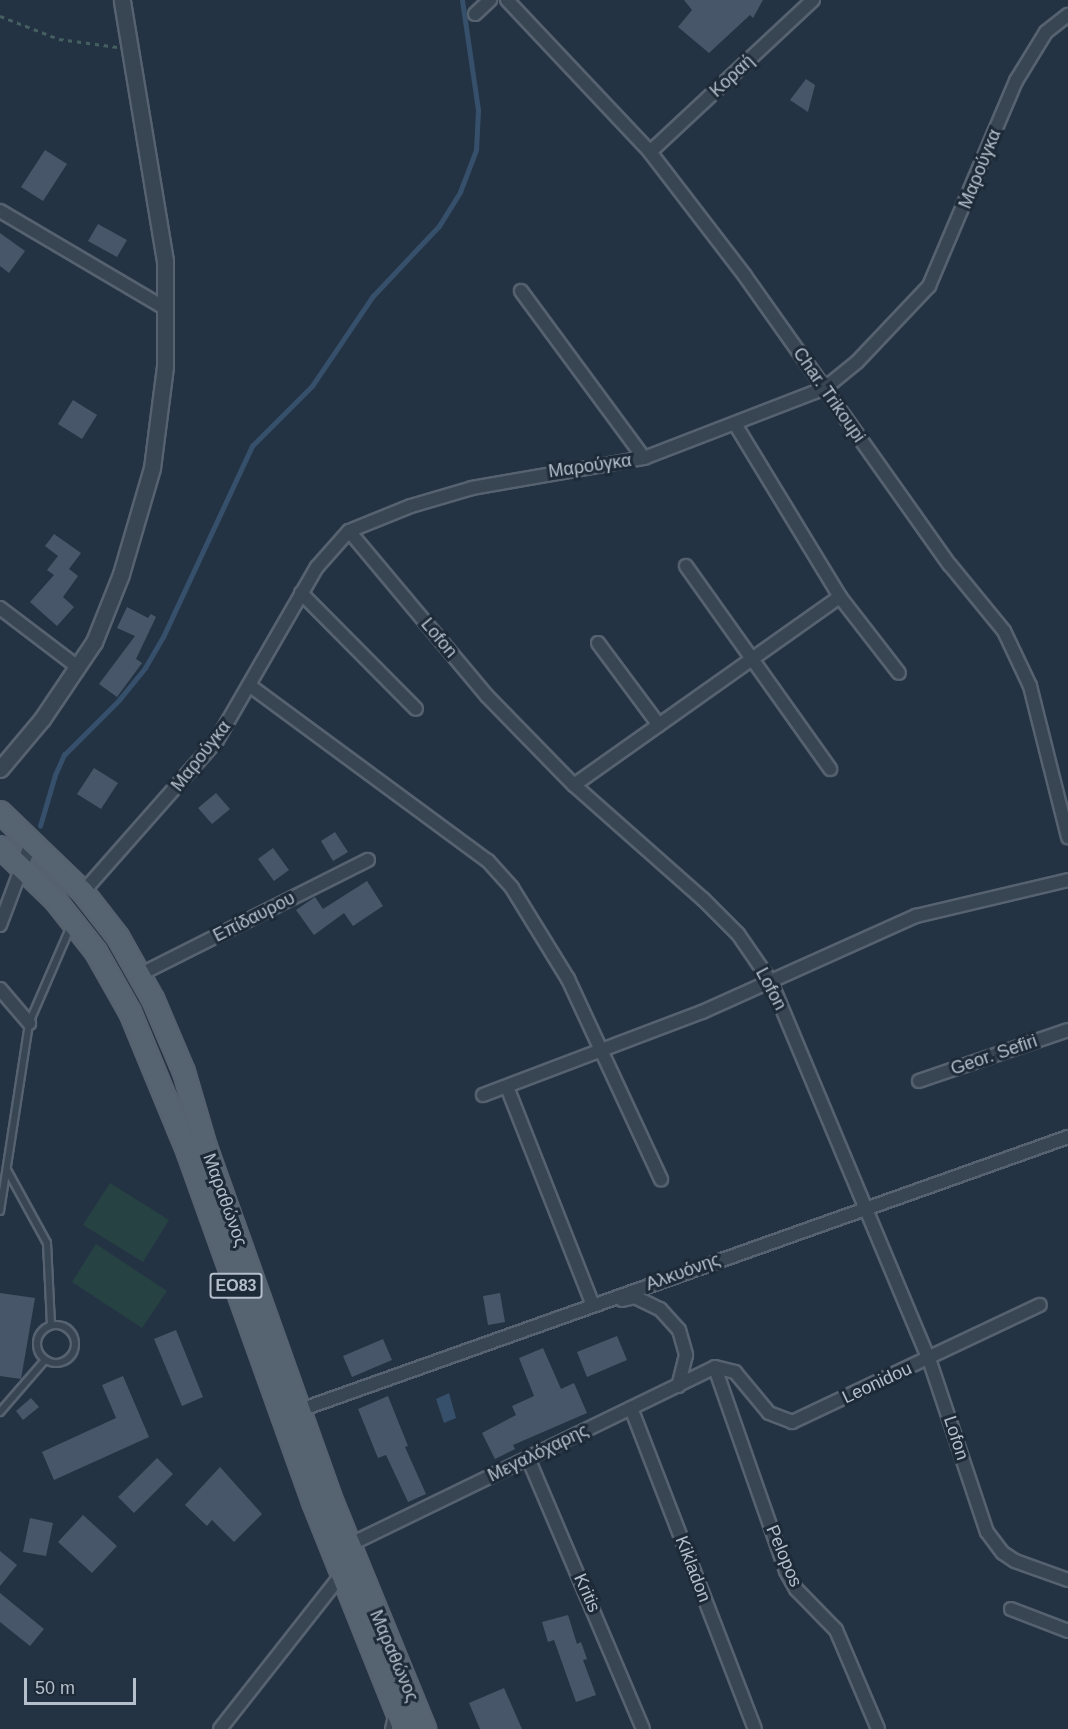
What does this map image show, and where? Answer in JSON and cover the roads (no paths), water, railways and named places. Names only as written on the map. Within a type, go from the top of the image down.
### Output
[{"type":"main road","name":"Μαραθώνος","points":[[0,812],[32,840],[83,892],[141,974],[184,1072],[206,1147],[349,1545],[425,1729]]},
{"type":"main road","name":"Μαραθώνος","points":[[0,846],[23,867],[73,923],[117,987],[145,1046],[188,1153],[341,1575],[404,1729]]},
{"type":"street","points":[[0,769],[79,668],[94,642],[121,574],[152,468],[165,367],[162,236],[128,48],[122,0]]},
{"type":"street","points":[[475,14],[490,0]]},
{"type":"street","name":"Char. Trikoupi","points":[[507,0],[650,152],[745,276],[1020,657],[1063,787],[1068,837]]},
{"type":"street","name":"Κοραή","points":[[650,152],[813,0]]},
{"type":"street","name":"Μαρούγκα","points":[[83,892],[198,765],[249,685],[317,567],[349,531],[411,506],[471,488],[644,458],[825,388],[857,362],[929,286],[1016,81],[1046,32],[1068,15]]},
{"type":"street","points":[[1,213],[165,308]]},
{"type":"street","points":[[521,291],[644,458]]},
{"type":"street","points":[[735,424],[840,597],[899,673]]},
{"type":"street","name":"Lofon","points":[[349,531],[487,696],[574,785],[703,899],[738,934],[771,982],[867,1206],[929,1359],[987,1532],[1003,1553],[1015,1561],[1068,1580]]},
{"type":"street","points":[[686,566],[750,660],[830,769]]},
{"type":"street","points":[[301,593],[416,710]]},
{"type":"street","points":[[574,785],[840,597]]},
{"type":"street","points":[[0,608],[79,668]]},
{"type":"street","points":[[598,644],[659,725]]},
{"type":"street","points":[[249,685],[488,861],[527,905],[603,1048],[661,1179]]},
{"type":"street","points":[[0,925],[32,840]]},
{"type":"street","name":"Επίδαυρου","points":[[141,974],[368,860]]},
{"type":"street","points":[[483,1095],[771,982],[916,916],[1068,880]]},
{"type":"street","points":[[0,989],[29,1023]]},
{"type":"street","name":"Geor. Sefiri","points":[[919,1081],[1068,1030]]},
{"type":"street","points":[[507,1087],[593,1305],[635,1297],[660,1309],[679,1330],[686,1345],[678,1386]]},
{"type":"street","name":"Αλκυόνης","points":[[300,1410],[867,1206],[1068,1137]]},
{"type":"street","name":"Leonidou","points":[[721,1369],[744,1381],[769,1413],[792,1422],[1040,1305]]},
{"type":"street","name":"Μεγαλόχαρης","points":[[349,1545],[631,1408],[721,1369]]},
{"type":"street","name":"Pelopos","points":[[721,1369],[786,1571],[796,1589],[836,1630],[878,1729]]},
{"type":"street","name":"Kikladon","points":[[631,1408],[754,1729]]},
{"type":"street","name":"Kritis","points":[[528,1458],[643,1729]]},
{"type":"street","points":[[220,1729],[341,1575]]},
{"type":"street","points":[[1011,1609],[1068,1630]]},
{"type":"lane","points":[[0,1211],[29,1023],[73,923]]},
{"type":"lane","points":[[7,1170],[47,1243],[51,1325],[37,1338],[37,1350],[45,1360],[63,1361],[75,1347],[69,1330],[51,1325]]},
{"type":"lane","points":[[0,1412],[45,1360]]},
{"type":"lane","points":[[389,1729],[395,1707]]},
{"type":"water","points":[[449,1393],[456,1418],[444,1423],[436,1399]]},
{"type":"waterway","points":[[40,826],[55,775],[64,755],[119,700],[145,668],[163,637],[252,446],[312,386],[373,296],[439,226],[460,192],[476,150],[478,110],[462,0]]}]
